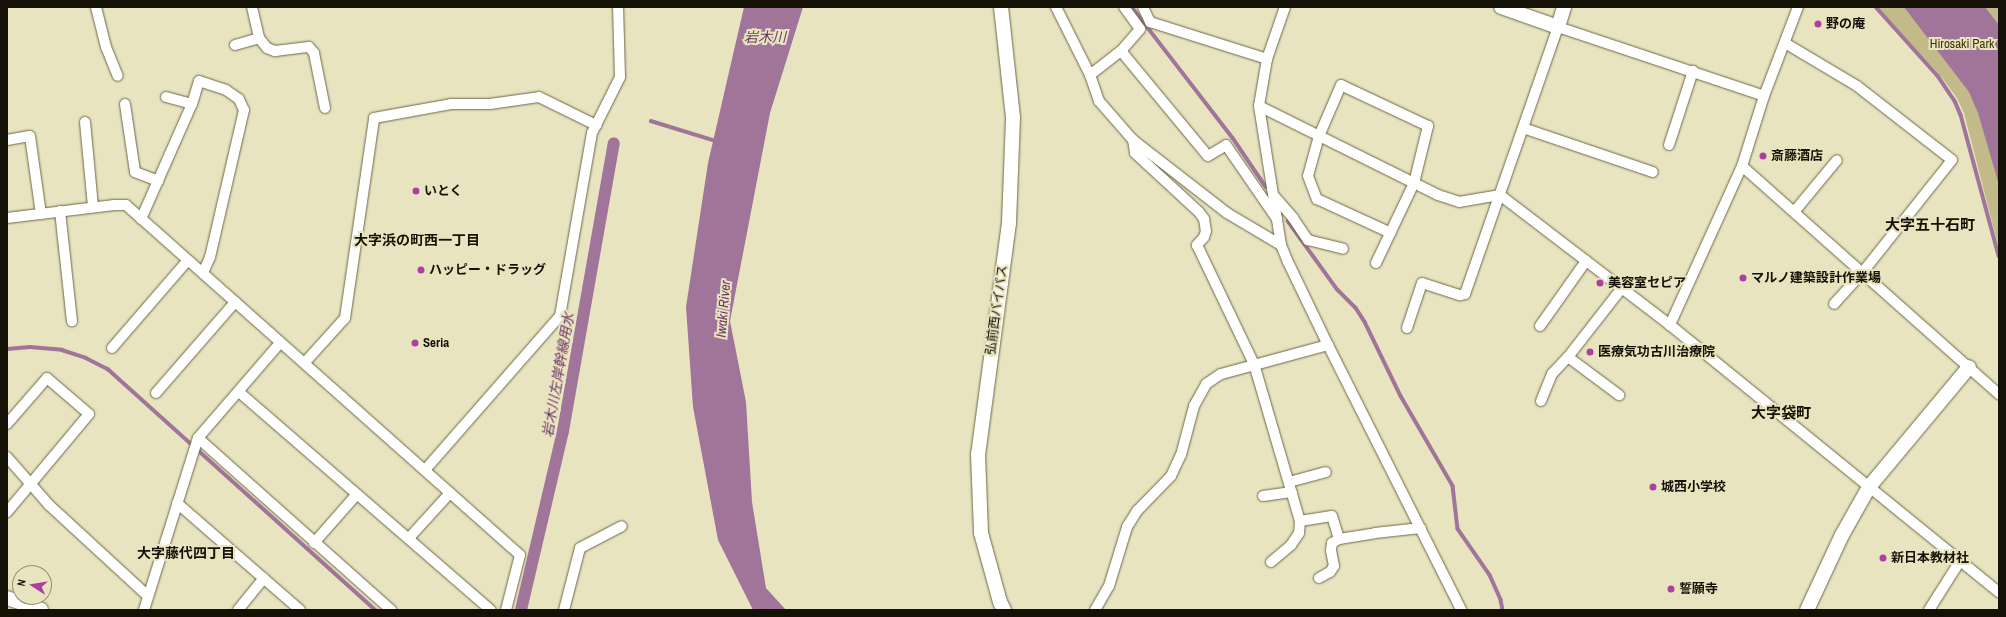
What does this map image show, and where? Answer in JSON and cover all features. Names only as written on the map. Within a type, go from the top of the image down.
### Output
[{"type":"street","points":[[96,7],[106,47],[118,76]]},
{"type":"street","points":[[252,7],[260,38],[267,48],[276,51],[309,47],[314,53],[325,108]]},
{"type":"street","points":[[424,470],[560,316],[592,133],[620,77],[618,7]]},
{"type":"street","name":"弘前西バイパス","points":[[1000,7],[1013,118],[1009,223],[978,454],[981,533],[1000,602],[1004,610]]},
{"type":"street","points":[[1056,7],[1065,22],[1090,75],[1099,101],[1133,140],[1227,212],[1282,245]]},
{"type":"street","points":[[1090,75],[1121,51],[1140,29],[1124,7]]},
{"type":"street","points":[[1142,7],[1150,22],[1267,59]]},
{"type":"street","points":[[1285,7],[1267,59],[1259,106],[1282,245],[1288,262],[1328,345],[1461,610]]},
{"type":"street","points":[[1501,7],[1764,96]]},
{"type":"street","points":[[1407,328],[1422,283],[1460,295],[1465,294],[1564,7]]},
{"type":"street","points":[[1670,325],[1742,166],[1764,96],[1798,7]]},
{"type":"street","points":[[235,45],[260,38]]},
{"type":"street","points":[[1785,43],[1857,86],[1952,160],[1863,272],[1834,304]]},
{"type":"street","points":[[1121,51],[1208,156],[1226,145],[1278,220]]},
{"type":"street","points":[[1669,144],[1693,71]]},
{"type":"street","points":[[141,219],[192,104],[199,82],[226,90],[239,99],[244,110],[210,257],[203,273]]},
{"type":"street","points":[[1376,263],[1391,233],[1414,183],[1428,126],[1341,85],[1319,136],[1308,176],[1317,199],[1391,233]]},
{"type":"street","points":[[166,97],[192,104]]},
{"type":"street","points":[[308,359],[345,318],[374,118],[451,104],[490,104],[539,97],[596,125]]},
{"type":"street","points":[[125,104],[135,172],[158,181]]},
{"type":"street","points":[[1259,106],[1438,195],[1459,202],[1500,195],[1670,325],[1999,592]]},
{"type":"street","points":[[84,122],[93,208]]},
{"type":"street","points":[[1523,128],[1653,172]]},
{"type":"street","points":[[7,140],[30,136],[41,214]]},
{"type":"street","points":[[1133,140],[1135,153],[1199,212],[1204,219],[1206,231],[1196,245],[1254,364],[1300,521],[1299,533],[1291,545],[1271,562]]},
{"type":"street","points":[[1794,212],[1838,160]]},
{"type":"street","points":[[1742,166],[1999,394]]},
{"type":"street","points":[[1275,197],[1293,218],[1308,240],[1343,249]]},
{"type":"street","points":[[7,218],[60,211],[126,205],[520,555],[506,610]]},
{"type":"street","points":[[60,211],[72,321]]},
{"type":"street","points":[[112,348],[188,260]]},
{"type":"street","points":[[1540,326],[1586,261]]},
{"type":"street","points":[[1541,401],[1552,374],[1568,357],[1622,288]]},
{"type":"street","points":[[156,393],[235,302]]},
{"type":"street","points":[[144,610],[196,444],[280,343]]},
{"type":"street","points":[[1095,610],[1109,586],[1127,527],[1137,511],[1171,476],[1181,455],[1194,406],[1206,384],[1221,374],[1328,345]]},
{"type":"street","points":[[1568,357],[1619,395]]},
{"type":"street","points":[[1807,610],[1842,535],[1869,487],[1969,367]]},
{"type":"street","points":[[7,424],[47,378],[89,414],[30,482],[7,512]]},
{"type":"street","points":[[240,392],[491,610]]},
{"type":"street","points":[[196,444],[391,610]]},
{"type":"street","points":[[7,457],[49,505],[148,596]]},
{"type":"street","points":[[1263,496],[1290,487],[1326,472]]},
{"type":"street","points":[[409,538],[450,493]]},
{"type":"street","points":[[314,543],[357,494]]},
{"type":"street","points":[[178,502],[300,610]]},
{"type":"street","points":[[1300,521],[1332,516],[1339,539]]},
{"type":"street","points":[[564,610],[580,548],[622,526]]},
{"type":"street","points":[[1320,578],[1330,572],[1334,566],[1331,550],[1332,543],[1339,539],[1421,528]]},
{"type":"street","points":[[1929,610],[1960,560]]},
{"type":"street","points":[[238,610],[264,578]]},
{"type":"street","points":[[7,598],[20,607],[41,610]]},
{"type":"green space","name":"Hirosaki Park","points":[[1878,7],[1999,7],[1999,249],[1964,113],[1957,98],[1943,79]]},
{"type":"water","name":"岩木川","points":[[744,7],[803,7],[770,113],[730,321],[746,402],[752,502],[766,588],[786,610],[753,610],[718,540],[693,407],[686,307],[708,163]]},
{"type":"water","name":"Hirosaki Park","points":[[1904,7],[1985,7],[1999,25],[1999,185],[1978,113],[1969,92]]},
{"type":"waterway","points":[[1132,7],[1233,138],[1266,187]]},
{"type":"waterway","points":[[1876,7],[1938,76],[1955,101],[1961,115],[1999,256]]},
{"type":"waterway","points":[[651,121],[716,141]]},
{"type":"waterway","name":"岩木川左岸幹線用水","points":[[521,610],[563,431],[614,143]]},
{"type":"waterway","points":[[1288,221],[1337,289],[1356,308],[1365,322],[1401,396],[1453,486],[1458,529],[1490,575],[1501,600],[1503,610]]},
{"type":"waterway","points":[[7,349],[30,347],[62,350],[86,358],[108,369],[376,610]]},
{"type":"place","name":"野の庵","points":[[1818,24]]},
{"type":"place","name":"斎藤酒店","points":[[1763,156]]},
{"type":"place","name":"いとく","points":[[416,191]]},
{"type":"place","name":"ハッピー・ドラッグ","points":[[421,270]]},
{"type":"place","name":"マルノ建築設計作業場","points":[[1743,278]]},
{"type":"place","name":"美容室セピア","points":[[1600,283]]},
{"type":"place","name":"Seria","points":[[415,343]]},
{"type":"place","name":"医療気功古川治療院","points":[[1590,352]]},
{"type":"place","name":"城西小学校","points":[[1653,487]]},
{"type":"place","name":"新日本教材社","points":[[1883,558]]},
{"type":"place","name":"誓願寺","points":[[1671,589]]},
{"type":"district","name":"大字五十石町","points":[[1930,225]]},
{"type":"district","name":"大字浜の町西一丁目","points":[[417,240]]},
{"type":"district","name":"大字袋町","points":[[1781,413]]},
{"type":"district","name":"大字藤代四丁目","points":[[186,553]]},
{"type":"water label","name":"Iwaki River","points":[[723,309]]}]
